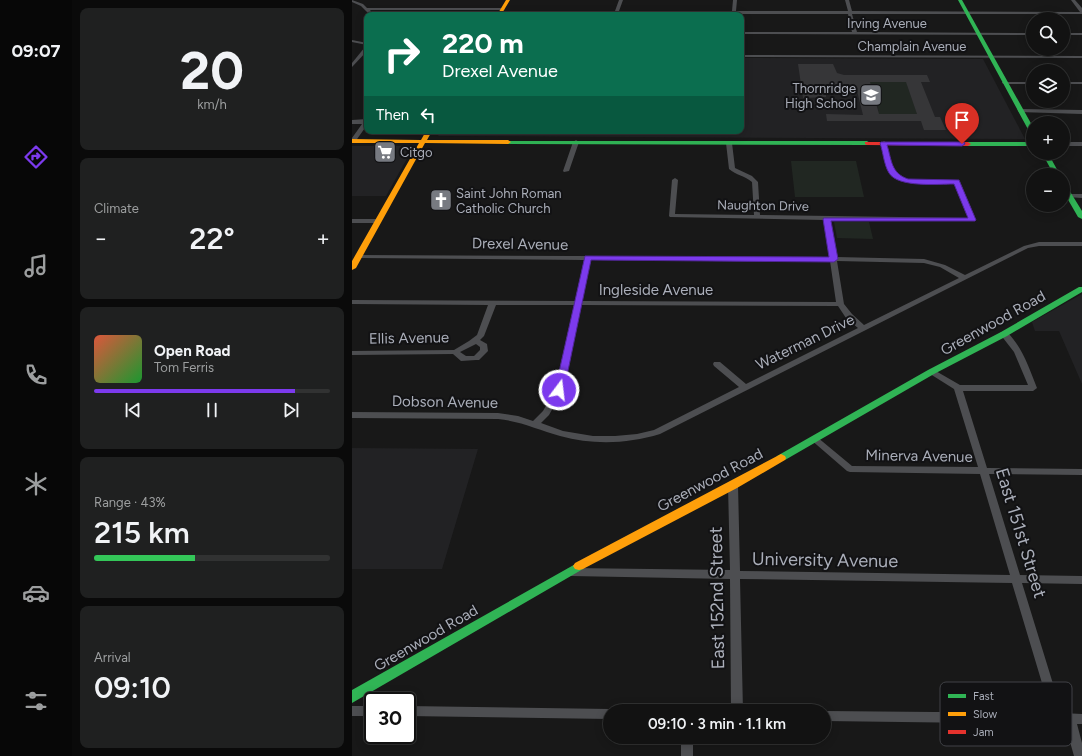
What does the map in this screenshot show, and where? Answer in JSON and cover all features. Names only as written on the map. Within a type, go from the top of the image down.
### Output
[{"type":"main road","points":[[501,12],[508,0]]},
{"type":"main road","points":[[960,0],[1026,121]]},
{"type":"main road","points":[[352,268],[427,134]]},
{"type":"main road","points":[[352,141],[1026,144]]},
{"type":"main road","points":[[1070,196],[1082,217]]},
{"type":"main road","name":"Greenwood Road","points":[[352,697],[568,572],[733,485],[931,372],[1004,334],[1082,289]]},
{"type":"street","points":[[617,12],[621,0]]},
{"type":"street","points":[[734,12],[735,0]]},
{"type":"street","points":[[847,0],[855,34]]},
{"type":"street","points":[[1073,0],[1082,12]]},
{"type":"street","points":[[352,1],[362,5],[370,12]]},
{"type":"street","points":[[367,9],[501,12]]},
{"type":"street","points":[[744,14],[1082,12]]},
{"type":"street","name":"Irving Avenue","points":[[744,33],[1026,34]]},
{"type":"street","points":[[1070,34],[1082,34]]},
{"type":"street","points":[[352,41],[364,43]]},
{"type":"street","points":[[352,66],[364,52]]},
{"type":"street","name":"Champlain Avenue","points":[[744,56],[1082,57]]},
{"type":"street","points":[[1004,83],[1026,83]]},
{"type":"street","points":[[1070,83],[1082,83]]},
{"type":"street","points":[[1020,111],[1082,112]]},
{"type":"street","points":[[352,122],[364,122]]},
{"type":"street","points":[[352,141],[364,126]]},
{"type":"street","points":[[566,171],[576,142]]},
{"type":"street","points":[[728,143],[732,169],[734,172],[749,177],[755,182],[757,217]]},
{"type":"street","name":"Naughton Drive","points":[[675,180],[672,216],[972,220],[957,182],[907,181],[897,178],[892,173],[884,143]]},
{"type":"street","points":[[1070,144],[1082,144]]},
{"type":"street","points":[[1070,196],[1082,196]]},
{"type":"street","points":[[827,219],[840,304],[862,329]]},
{"type":"street","points":[[352,221],[378,221]]},
{"type":"street","name":"Waterman Drive","points":[[536,424],[573,437],[608,439],[642,436],[657,432],[744,387],[1026,247],[1040,244],[1082,244]]},
{"type":"street","name":"Drexel Avenue","points":[[359,256],[926,260],[942,265],[964,278]]},
{"type":"street","points":[[536,424],[546,413],[559,390],[588,258]]},
{"type":"street","name":"Ingleside Avenue","points":[[352,302],[840,304]]},
{"type":"street","name":"Ellis Avenue","points":[[352,353],[455,352],[466,347],[483,331],[493,302]]},
{"type":"street","points":[[931,372],[958,388],[1033,388],[1012,340],[1004,334]]},
{"type":"street","points":[[455,352],[464,359],[476,358],[484,351],[484,346],[475,340]]},
{"type":"street","points":[[717,364],[744,387]]},
{"type":"street","name":"East 151st Street","points":[[958,388],[1016,580],[1051,682]]},
{"type":"street","name":"Dobson Avenue","points":[[352,415],[485,415],[520,418],[536,424]]},
{"type":"street","name":"Minerva Avenue","points":[[814,439],[850,469],[984,472],[1082,472]]},
{"type":"street","name":"East 152nd Street","points":[[733,485],[737,704]]},
{"type":"street","name":"University Avenue","points":[[568,572],[734,576],[1082,580]]},
{"type":"street","points":[[352,711],[364,711]]},
{"type":"street","points":[[416,711],[603,714]]},
{"type":"street","points":[[831,716],[940,717]]},
{"type":"street","name":"East 151st Street","points":[[1072,738],[1080,756]]},
{"type":"street","points":[[687,744],[687,756]]},
{"type":"shaded area","name":"Thornridge High School","points":[[744,58],[983,59],[1025,139],[438,136],[439,134],[744,134]]},
{"type":"shaded area","points":[[866,82],[910,82],[907,85],[918,116],[874,114],[879,111],[871,85],[867,85]]},
{"type":"shaded area","points":[[352,146],[414,146],[386,196],[352,196]]},
{"type":"shaded area","points":[[791,161],[856,161],[864,197],[795,197]]},
{"type":"shaded area","points":[[834,222],[869,222],[873,239],[837,238]]},
{"type":"shaded area","points":[[1082,294],[1082,384],[1059,331],[1035,331],[1032,322]]},
{"type":"shaded area","points":[[352,448],[478,449],[442,569],[352,569]]},
{"type":"building","name":"Thornridge High School","points":[[798,64],[833,64],[837,73],[844,75],[927,75],[930,82],[921,82],[935,117],[940,117],[946,130],[924,130],[921,121],[827,121],[826,114],[863,115],[856,87],[841,88],[842,94],[826,94],[826,97],[803,98]],"holes":[[[870,82],[906,82],[917,114],[879,114]]]},
{"type":"traffic: fast","points":[[960,0],[1026,120]]},
{"type":"traffic: fast","points":[[508,142],[867,143]]},
{"type":"traffic: fast","points":[[968,144],[1026,144]]},
{"type":"traffic: fast","points":[[1049,160],[1053,168]]},
{"type":"traffic: fast","points":[[1070,197],[1082,217]]},
{"type":"traffic: fast","points":[[781,458],[931,372],[1004,334],[1082,289]]},
{"type":"traffic: fast","points":[[352,697],[579,566]]},
{"type":"traffic: slow","points":[[501,12],[508,0]]},
{"type":"traffic: slow","points":[[352,268],[427,134]]},
{"type":"traffic: slow","points":[[352,141],[508,142]]},
{"type":"traffic: slow","points":[[579,566],[781,458]]},
{"type":"traffic: jam","points":[[867,143],[968,144]]},
{"type":"place","name":"Thornridge High School","points":[[871,95]]},
{"type":"place","name":"Citgo","points":[[385,152]]},
{"type":"place","name":"Saint John Roman Catholic Church","points":[[441,200]]},
{"type":"route","points":[[559,390],[588,258],[834,259],[827,219],[972,220],[957,182],[907,181],[897,178],[892,173],[884,143],[962,144]]}]
